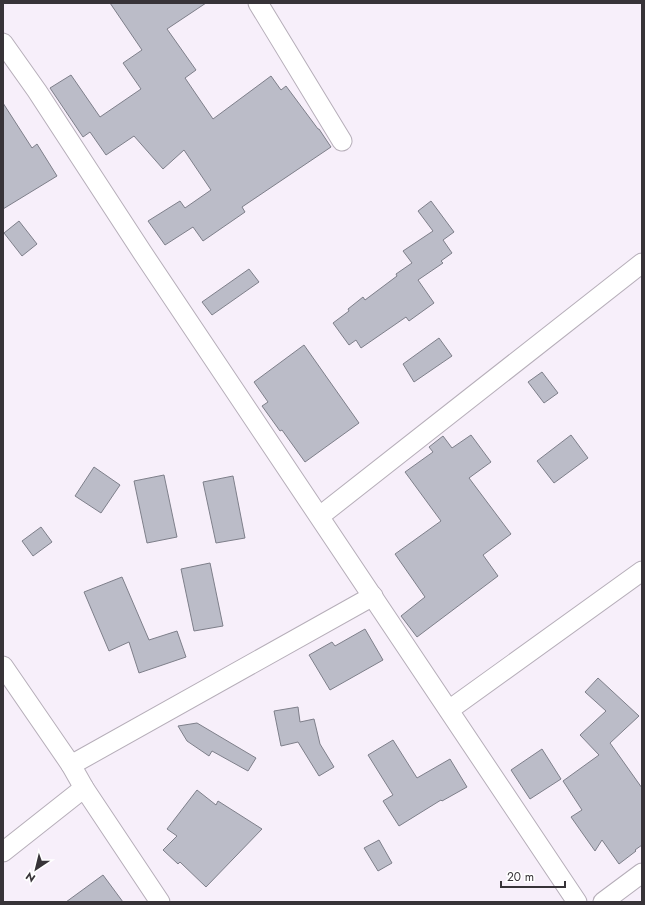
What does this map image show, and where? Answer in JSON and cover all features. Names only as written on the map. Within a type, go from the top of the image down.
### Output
[{"type":"street","points":[[258,3],[342,141]]},
{"type":"street","points":[[3,43],[37,91],[142,252],[578,902]]},
{"type":"street","points":[[320,516],[641,267]]},
{"type":"street","points":[[449,710],[642,571]]},
{"type":"street","points":[[71,765],[373,596]]},
{"type":"street","points":[[3,666],[71,765],[84,788],[160,902]]},
{"type":"street","points":[[3,852],[84,788]]},
{"type":"street","points":[[603,902],[642,873]]},
{"type":"building","points":[[110,3],[206,3],[167,29],[196,70],[185,78],[213,119],[271,76],[281,90],[286,86],[331,147],[242,207],[245,212],[203,241],[193,227],[165,245],[148,221],[180,201],[185,208],[211,190],[184,150],[163,169],[134,136],[106,155],[90,132],[83,137],[50,88],[71,75],[100,117],[141,89],[123,63],[142,50]]},
{"type":"building","points":[[3,103],[32,148],[37,144],[57,176],[3,209]]},
{"type":"building","points":[[431,201],[454,232],[443,240],[452,253],[441,261],[443,263],[418,280],[434,303],[409,321],[406,317],[361,348],[356,340],[349,345],[333,323],[349,311],[348,309],[363,297],[365,300],[397,276],[396,274],[412,263],[403,251],[433,231],[418,211]]},
{"type":"building","points":[[19,221],[37,244],[22,256],[4,233]]},
{"type":"building","points":[[249,269],[259,282],[212,315],[202,302]]},
{"type":"building","points":[[439,338],[452,356],[414,382],[403,364]]},
{"type":"building","points":[[304,345],[359,423],[305,462],[282,430],[280,431],[262,406],[268,402],[254,382]]},
{"type":"building","points":[[542,372],[558,393],[544,403],[528,382]]},
{"type":"building","points":[[471,435],[491,462],[469,478],[511,534],[483,555],[498,576],[417,637],[401,616],[425,597],[395,554],[441,521],[405,472],[433,452],[429,447],[443,436],[452,448]]},
{"type":"building","points":[[571,435],[588,458],[554,483],[537,461]]},
{"type":"building","points":[[94,467],[120,485],[101,513],[75,496]]},
{"type":"building","points":[[164,475],[177,537],[147,543],[134,481]]},
{"type":"building","points":[[233,476],[245,538],[216,543],[203,482]]},
{"type":"building","points":[[41,527],[52,542],[33,556],[22,541]]},
{"type":"building","points":[[210,563],[223,626],[194,631],[181,569]]},
{"type":"building","points":[[122,577],[149,640],[177,631],[186,657],[139,673],[129,642],[109,651],[84,592]]},
{"type":"building","points":[[365,629],[383,660],[330,690],[309,655],[332,642],[335,646]]},
{"type":"building","points":[[598,678],[639,716],[610,743],[642,788],[642,845],[619,864],[602,840],[595,851],[571,817],[582,810],[563,781],[599,755],[580,735],[606,711],[585,692]]},
{"type":"building","points":[[298,707],[300,722],[314,719],[320,744],[334,767],[319,776],[298,742],[281,746],[274,711]]},
{"type":"building","points":[[197,723],[256,758],[248,771],[212,751],[209,756],[187,741],[178,726]]},
{"type":"building","points":[[393,740],[417,778],[450,759],[467,787],[442,801],[441,800],[399,826],[383,801],[393,795],[368,755]]},
{"type":"building","points":[[542,749],[561,779],[530,799],[511,770]]},
{"type":"building","points":[[197,790],[216,805],[218,801],[262,829],[206,887],[180,862],[178,864],[163,850],[177,836],[167,829]]},
{"type":"building","points":[[379,840],[392,863],[378,871],[364,848]]},
{"type":"building","points":[[103,875],[123,902],[66,902]]}]
